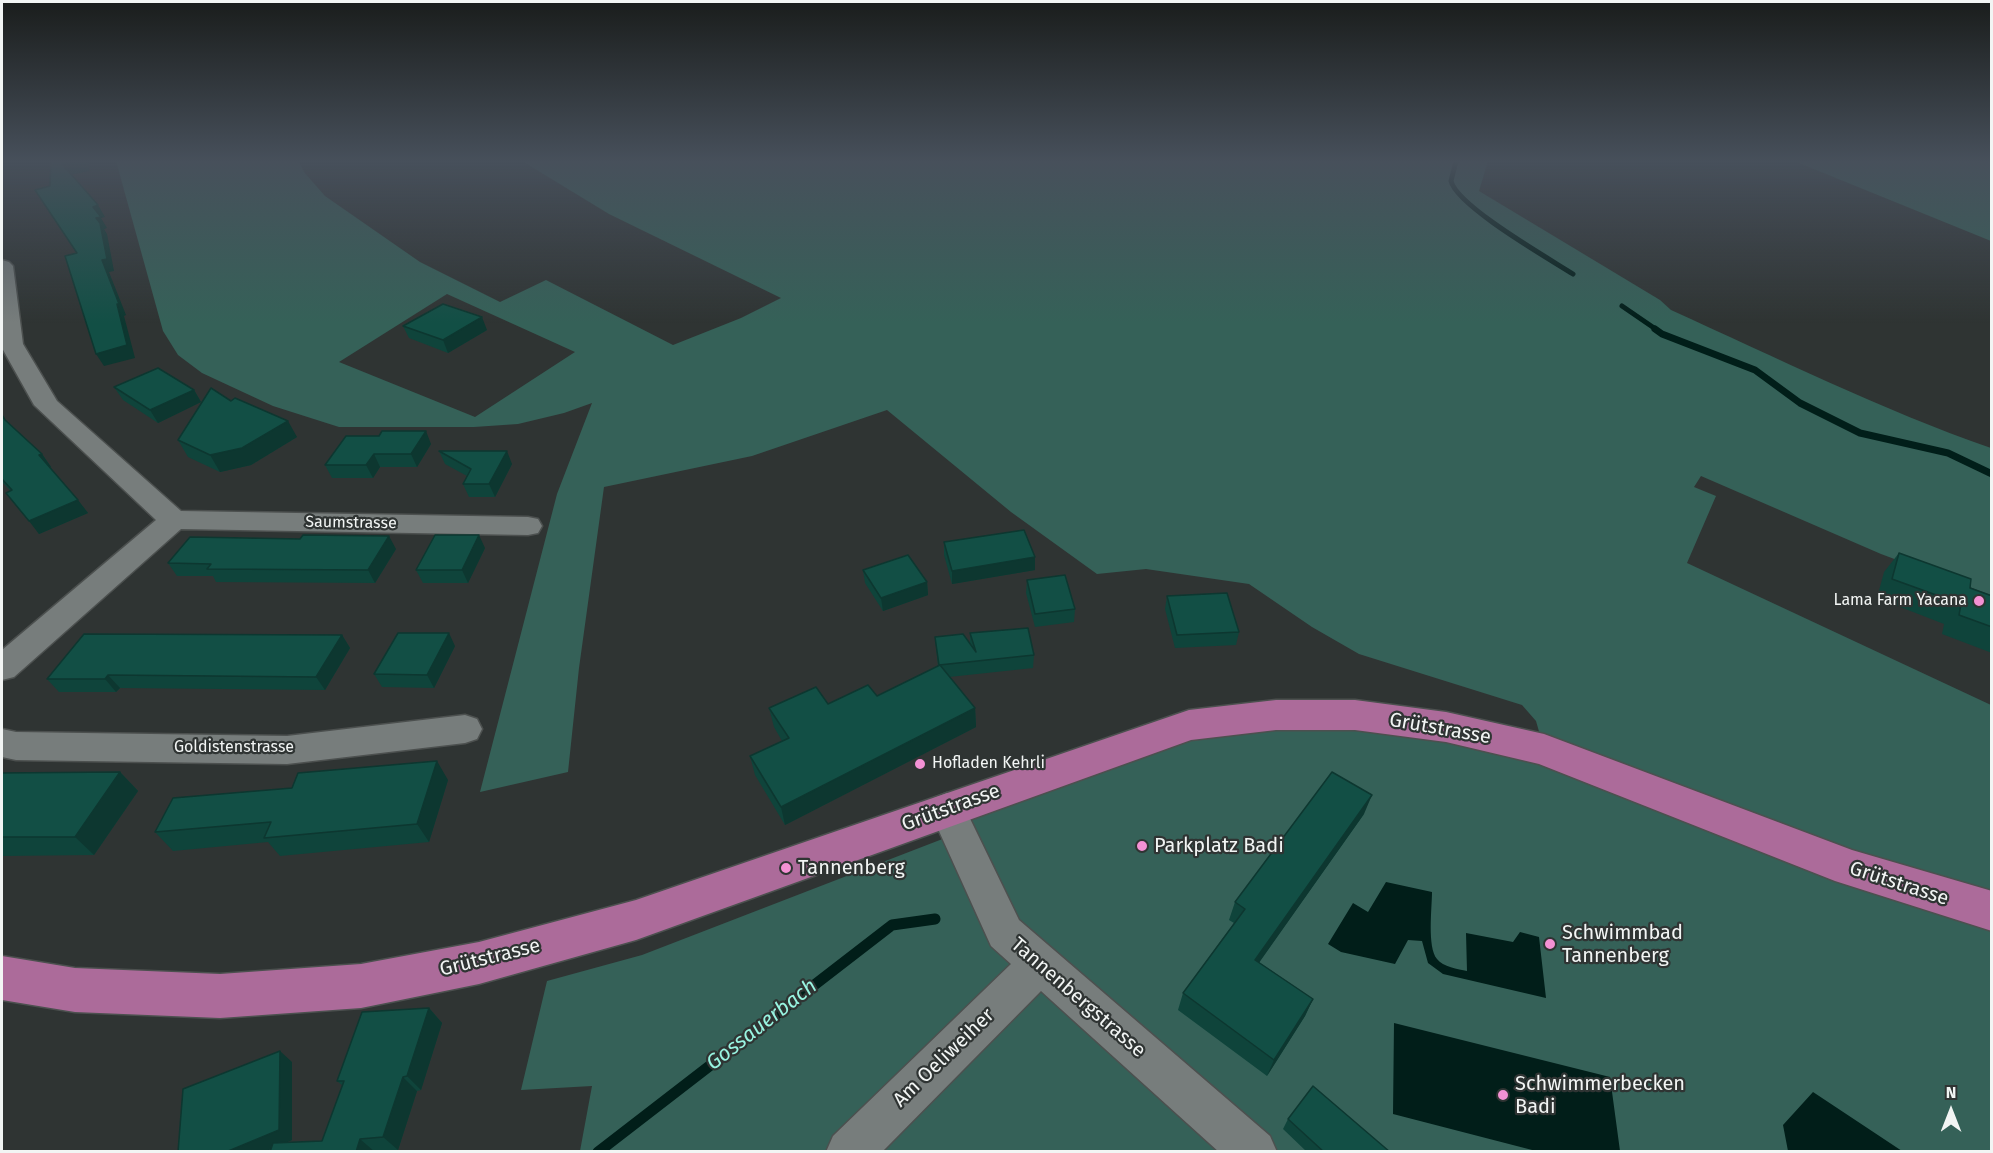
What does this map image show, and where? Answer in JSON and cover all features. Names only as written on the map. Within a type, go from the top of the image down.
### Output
[{"type":"main road","name":"Grütstrasse","points":[[2,978],[75,990],[220,996],[361,986],[479,963],[636,920],[1189,725],[1276,715],[1355,716],[1446,727],[1544,750],[1851,868],[1992,912]]},
{"type":"street","points":[[2,266],[11,344],[47,405],[174,520],[2,668]]},
{"type":"street","name":"Saumstrasse","points":[[174,520],[528,526]]},
{"type":"street","name":"Goldistenstrasse","points":[[2,743],[16,746],[287,750],[465,729]]},
{"type":"street","name":"Tannenbergstrasse","points":[[947,809],[1005,933],[1254,1152]]},
{"type":"street","name":"Am Oeliweiher","points":[[849,1152],[1039,965]]},
{"type":"shaded area","points":[[131,215],[352,215],[420,262],[500,302],[546,280],[673,345],[741,318],[781,298],[611,215],[1519,215],[1660,300],[1671,310],[1870,400],[1991,448],[1991,595],[1881,554],[1701,476],[1694,487],[1716,496],[1687,563],[1991,705],[1991,1151],[580,1151],[592,1086],[521,1090],[547,981],[642,955],[958,833],[947,809],[1276,715],[1544,749],[1536,721],[1522,705],[1359,654],[1312,627],[1249,584],[1146,569],[1097,574],[1011,512],[887,410],[752,456],[604,487],[579,668],[568,772],[480,792],[557,494],[592,403],[564,413],[518,424],[474,427],[339,427],[273,406],[202,373],[178,355],[163,331]],"holes":[[[447,294],[575,352],[475,417],[339,362]]]},
{"type":"shaded area","points":[[1926,215],[1991,215],[1991,241]]},
{"type":"shaded area","points":[[1386,882],[1432,892],[1432,946],[1437,959],[1447,966],[1467,971],[1466,933],[1513,942],[1520,932],[1539,937],[1546,998],[1443,974],[1428,963],[1422,941],[1408,940],[1395,964],[1341,952],[1328,944],[1353,903],[1368,912]]},
{"type":"shaded area","name":"Schwimmerbecken Badi","points":[[1394,1023],[1610,1077],[1620,1151],[1536,1151],[1393,1114]]},
{"type":"shaded area","points":[[1813,1092],[1902,1151],[1788,1151],[1783,1125]]},
{"type":"building","points":[[52,215],[99,215],[101,217],[96,218],[100,223],[107,259],[102,260],[119,304],[117,304],[127,345],[96,354],[65,256],[77,253]]},
{"type":"building","points":[[443,304],[482,317],[443,340],[403,326]]},
{"type":"building","points":[[158,368],[194,390],[150,410],[114,387]]},
{"type":"building","points":[[211,388],[231,401],[235,398],[288,421],[242,448],[210,455],[178,440]]},
{"type":"building","points":[[2,415],[42,454],[39,455],[78,500],[29,521],[6,493],[12,490],[2,479]]},
{"type":"building","points":[[382,431],[426,431],[411,454],[374,454],[366,465],[325,465],[346,436],[379,436]]},
{"type":"building","points":[[439,451],[507,451],[489,484],[463,484],[471,469]]},
{"type":"building","points":[[1024,530],[1035,557],[952,571],[944,542]]},
{"type":"building","points":[[303,535],[389,536],[368,570],[207,569],[211,564],[168,563],[190,537],[300,539]]},
{"type":"building","points":[[435,535],[479,535],[462,570],[416,570]]},
{"type":"building","points":[[1899,553],[1971,579],[1970,588],[1992,596],[1992,627],[1959,615],[1961,604],[1892,579]]},
{"type":"building","points":[[908,555],[927,582],[881,598],[863,570]]},
{"type":"building","points":[[1065,575],[1075,609],[1035,614],[1027,580]]},
{"type":"building","points":[[1227,593],[1239,632],[1177,635],[1167,596]]},
{"type":"building","points":[[1028,628],[1034,655],[939,665],[935,637],[963,634],[976,652],[970,633]]},
{"type":"building","points":[[398,633],[449,633],[427,675],[374,674]]},
{"type":"building","points":[[84,634],[342,635],[316,677],[108,675],[105,679],[47,679]]},
{"type":"building","points":[[940,665],[975,708],[781,807],[750,756],[789,738],[769,708],[816,687],[828,704],[868,685],[877,696]]},
{"type":"building","points":[[437,761],[417,824],[264,838],[271,822],[155,832],[173,798],[292,788],[298,773]]},
{"type":"building","points":[[120,772],[75,837],[2,837],[2,773]]},
{"type":"building","points":[[1332,772],[1372,795],[1255,960],[1313,999],[1274,1060],[1183,993],[1245,909],[1235,902]]},
{"type":"building","points":[[429,1008],[407,1076],[403,1077],[383,1137],[360,1139],[356,1152],[270,1152],[273,1143],[322,1141],[344,1081],[337,1081],[362,1012]]},
{"type":"building","points":[[280,1051],[279,1130],[226,1152],[178,1152],[183,1089]]},
{"type":"building","points":[[1313,1086],[1390,1152],[1324,1152],[1288,1119]]},
{"type":"waterway","points":[[1483,215],[1573,274]]},
{"type":"waterway","points":[[1622,306],[1657,330]]},
{"type":"waterway","points":[[1655,329],[1662,334],[1755,370],[1800,403],[1860,433],[1948,453],[1992,474]]},
{"type":"waterway","name":"Gossauerbach","points":[[598,1152],[892,925],[935,919]]},
{"type":"place","name":"Lama Farm Yacana","points":[[1979,601]]},
{"type":"place","name":"Hofladen Kehrli","points":[[920,764]]},
{"type":"place","name":"Parkplatz Badi","points":[[1142,846]]},
{"type":"place","name":"Tannenberg","points":[[786,868]]},
{"type":"place","name":"Schwimmbad Tannenberg","points":[[1550,944]]},
{"type":"place","name":"Schwimmerbecken Badi","points":[[1503,1095]]}]
